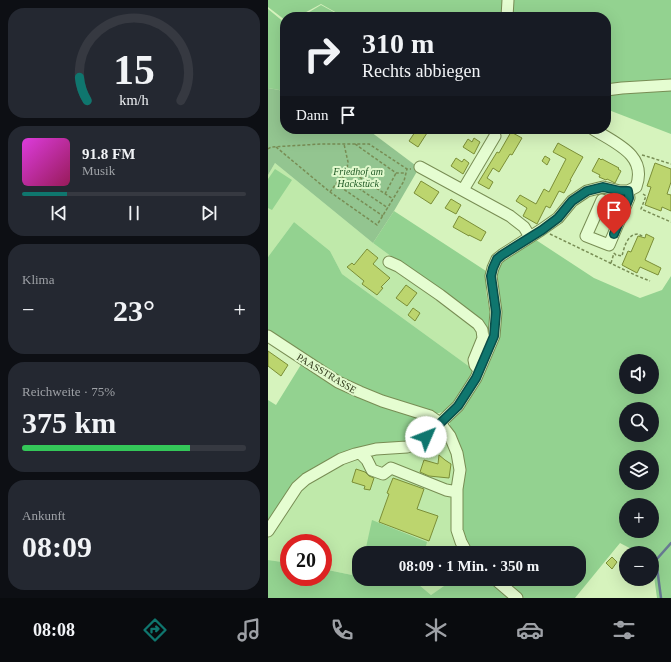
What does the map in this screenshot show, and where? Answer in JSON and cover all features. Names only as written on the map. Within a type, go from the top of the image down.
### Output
[{"type":"street","points":[[507,12],[508,0]]},
{"type":"street","points":[[611,89],[671,85]]},
{"type":"street","points":[[602,134],[624,147],[634,158],[639,172],[639,179],[632,189],[609,245],[586,236],[602,200]]},
{"type":"street","points":[[463,190],[495,136]]},
{"type":"street","points":[[420,167],[510,216],[524,227],[530,237]]},
{"type":"street","points":[[268,531],[294,491],[306,479],[341,459],[355,454],[376,449],[407,447],[420,442],[458,406],[476,378],[494,336],[496,312],[491,276],[497,259],[558,218],[572,201],[587,191],[603,187],[620,191],[632,189]]},
{"type":"street","points":[[389,262],[398,266],[440,295],[478,324],[482,330],[482,338],[474,360],[475,365],[480,370]]},
{"type":"street","name":"PAASSTRASSE","points":[[268,336],[338,382],[382,401],[430,416],[440,423],[450,436],[457,453],[460,470],[457,492],[457,530],[463,546]]},
{"type":"street","points":[[360,453],[367,460],[372,470],[383,474],[391,468],[446,490],[457,492]]},
{"type":"street","points":[[503,586],[517,598]]},
{"type":"path","points":[[268,149],[271,147],[322,144],[369,144],[408,169],[420,167]]},
{"type":"path","points":[[330,192],[347,170],[348,162],[344,144]]},
{"type":"path","points":[[355,144],[396,173],[406,173]]},
{"type":"path","points":[[276,147],[330,192],[377,225],[404,181],[408,169]]},
{"type":"path","points":[[634,158],[643,156],[671,164]]},
{"type":"path","points":[[347,170],[393,199]]},
{"type":"path","points":[[385,194],[396,173]]},
{"type":"path","points":[[342,177],[388,208]]},
{"type":"path","points":[[336,184],[383,216]]},
{"type":"path","points":[[632,189],[646,196],[641,209],[671,222]]},
{"type":"path","points":[[542,230],[650,281]]},
{"type":"path","points":[[614,253],[622,256],[624,246],[630,237],[637,234],[644,237]]},
{"type":"green space","points":[[268,0],[508,0],[507,12],[335,12],[321,4],[306,12],[280,12],[280,16],[268,7]]},
{"type":"green space","points":[[509,0],[671,0],[671,82],[611,86],[611,12],[509,12]]},
{"type":"green space","points":[[321,5],[334,12],[309,12]]},
{"type":"green space","points":[[268,9],[280,19],[280,90],[268,88]]},
{"type":"green space","name":"Friedhof am Hackstück","points":[[268,88],[280,90],[280,134],[374,134],[419,168],[373,243],[275,163],[268,175]]},
{"type":"green space","points":[[671,89],[671,134],[611,111],[611,94]]},
{"type":"green space","points":[[275,163],[373,243],[482,323],[474,370],[342,274],[330,251],[294,222],[268,257],[268,175]]},
{"type":"green space","points":[[275,169],[292,180],[272,210],[268,208],[268,179]]},
{"type":"green space","points":[[394,211],[486,271],[486,291],[492,325],[488,342],[482,323],[373,243]]},
{"type":"green space","points":[[294,222],[330,251],[342,274],[474,370],[475,372],[465,388],[446,410],[439,413],[430,413],[381,396],[338,377],[268,331],[268,257]]},
{"type":"green space","points":[[536,240],[594,278],[640,298],[662,290],[671,276],[671,598],[657,598],[655,586],[659,586],[659,546],[626,546],[620,543],[586,585],[586,546],[466,546],[463,541],[460,493],[450,421],[498,341],[494,276],[502,260]]},
{"type":"green space","points":[[302,363],[323,379],[355,396],[428,420],[430,426],[418,440],[319,469],[268,527],[268,400],[276,405]]},
{"type":"green space","points":[[437,432],[442,432],[447,436],[456,466],[451,515],[453,535],[457,546],[352,546],[352,575],[332,571],[332,534],[280,534],[280,562],[268,560],[268,535],[303,484],[342,462]]},
{"type":"green space","points":[[372,520],[427,542],[426,546],[366,546]]},
{"type":"green space","points":[[268,560],[280,562],[280,586],[332,586],[332,571],[352,575],[352,586],[420,586],[431,595],[444,586],[496,586],[510,597],[509,598],[268,598]]},
{"type":"green space","points":[[420,586],[444,586],[431,595]]},
{"type":"green space","points":[[509,586],[585,586],[575,598],[524,598]]},
{"type":"building","points":[[414,134],[426,134],[418,147],[409,141]]},
{"type":"building","points":[[510,134],[515,134],[522,138],[512,155],[510,154],[499,172],[493,168],[487,178],[493,182],[489,189],[478,183],[497,152],[499,153]]},
{"type":"building","points":[[474,138],[480,142],[474,154],[463,147],[468,139],[472,142]]},
{"type":"building","points":[[558,143],[583,157],[564,193],[559,191],[550,208],[546,206],[537,224],[523,216],[527,208],[516,201],[520,195],[536,204],[544,189],[549,192],[566,159],[553,152]]},
{"type":"building","points":[[545,156],[550,159],[547,165],[542,161]]},
{"type":"building","points":[[456,158],[462,162],[464,159],[469,163],[463,174],[451,166]]},
{"type":"building","points":[[599,158],[619,168],[618,169],[621,171],[615,183],[599,177],[600,175],[592,171]]},
{"type":"building","points":[[655,163],[671,169],[671,182],[667,194],[671,195],[671,211],[662,207],[661,211],[645,205],[651,187],[647,186]]},
{"type":"building","points":[[421,181],[439,192],[431,204],[414,193]]},
{"type":"building","points":[[451,199],[461,205],[456,214],[445,208]]},
{"type":"building","points":[[459,216],[486,232],[481,241],[453,227]]},
{"type":"building","points":[[646,234],[654,238],[645,260],[661,268],[658,275],[640,267],[637,273],[622,265],[628,251],[631,252],[638,236],[645,238]]},
{"type":"building","points":[[367,249],[378,258],[373,264],[390,278],[381,287],[383,288],[377,295],[362,284],[364,281],[347,267],[352,263],[354,265]]},
{"type":"building","points":[[406,285],[417,293],[407,306],[396,298]]},
{"type":"building","points":[[413,308],[420,313],[415,321],[408,315]]},
{"type":"building","points":[[268,351],[288,365],[281,376],[268,366]]},
{"type":"building","points":[[439,455],[451,464],[449,478],[429,476],[420,472],[424,460],[438,464]]},
{"type":"building","points":[[356,469],[365,472],[374,478],[370,490],[364,489],[365,486],[352,482]]},
{"type":"building","points":[[393,478],[424,489],[417,509],[438,516],[429,541],[379,522]]},
{"type":"building","points":[[612,557],[617,562],[612,569],[606,563]]},
{"type":"waterway","points":[[661,598],[656,560],[671,543]]},
{"type":"route","points":[[426,437],[458,406],[476,378],[494,336],[496,312],[491,276],[497,259],[558,218],[572,201],[587,191],[603,187],[620,191],[628,191],[629,198],[614,234]]}]
